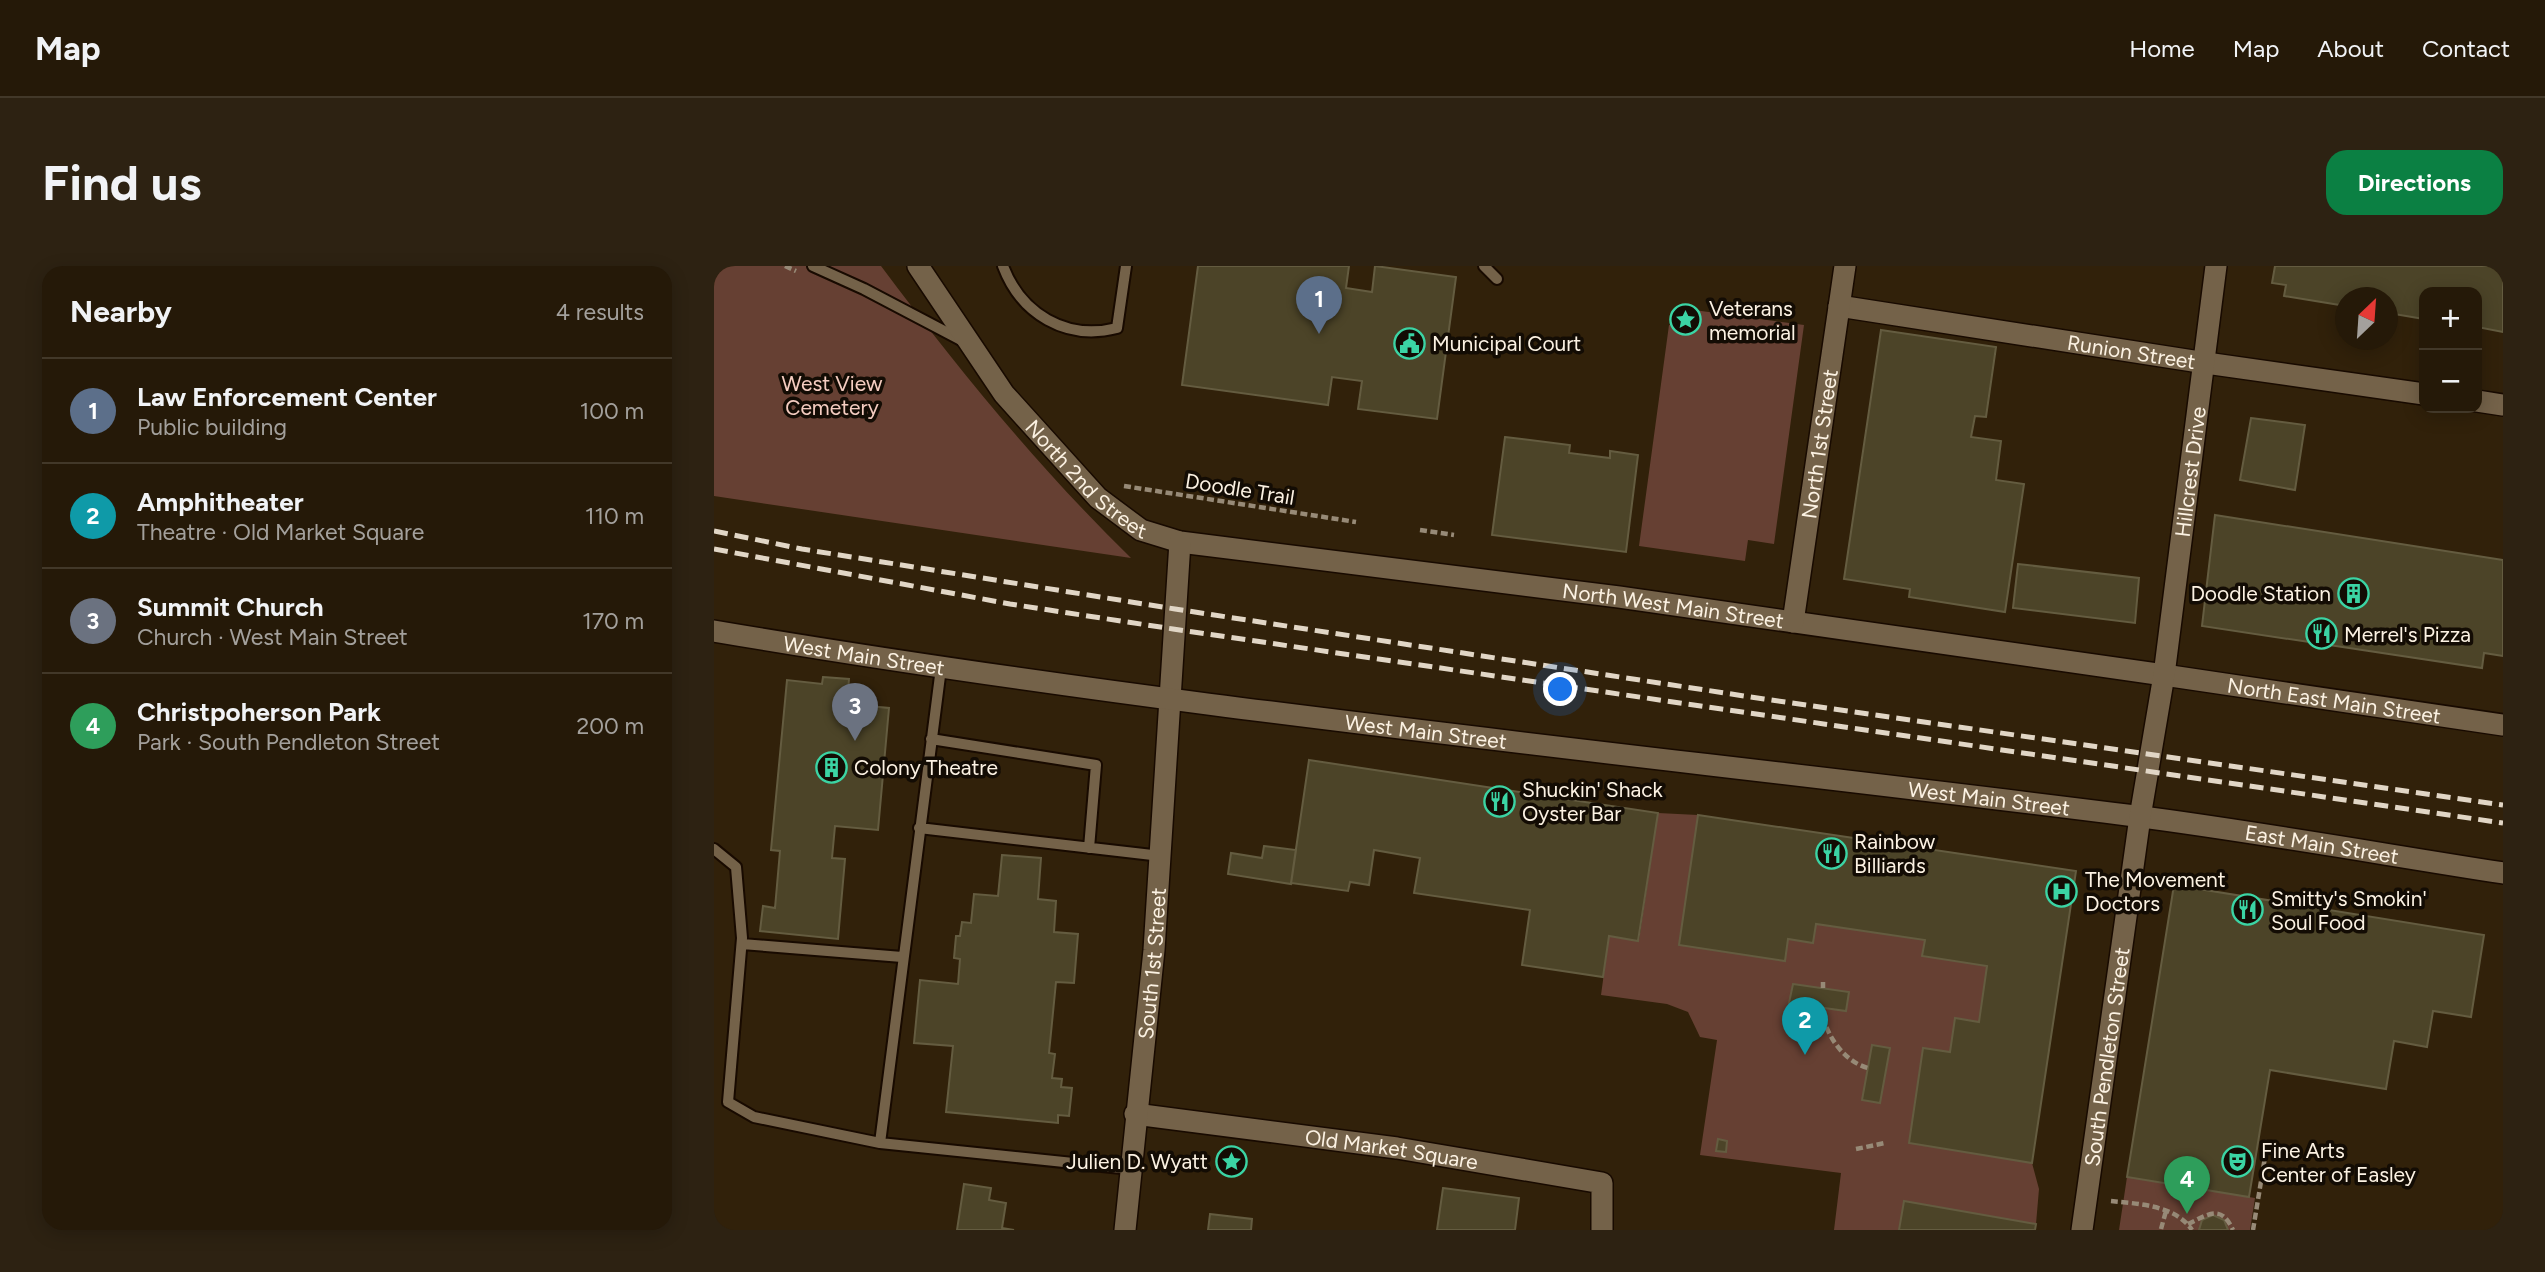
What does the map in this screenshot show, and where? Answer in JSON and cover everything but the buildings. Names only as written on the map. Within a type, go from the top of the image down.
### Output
[{"type":"street","name":"North 2nd Street","points":[[918,266],[1004,394],[1098,498],[1142,530],[1180,542]]},
{"type":"street","name":"North 1st Street","points":[[1793,622],[1845,266]]},
{"type":"street","name":"Hillcrest Drive","points":[[2164,675],[2206,363],[2216,266]]},
{"type":"street","name":"Runion Street","points":[[1839,306],[2419,393]]},
{"type":"street","points":[[2482,402],[2503,405]]},
{"type":"street","name":"North West Main Street","points":[[1180,542],[1793,622],[2164,675]]},
{"type":"street","points":[[1171,698],[1180,542]]},
{"type":"street","name":"West Main Street","points":[[714,631],[941,668],[1390,727],[2140,817]]},
{"type":"street","name":"North East Main Street","points":[[2164,675],[2503,725]]},
{"type":"street","name":"South Pendleton Street","points":[[2082,1230],[2140,817],[2164,675]]},
{"type":"street","name":"South 1st Street","points":[[1125,1230],[1161,856],[1171,698]]},
{"type":"street","name":"East Main Street","points":[[2140,817],[2503,873]]},
{"type":"street","name":"Old Market Square","points":[[1135,1114],[1397,1148],[1602,1183],[1602,1230]]},
{"type":"lane","points":[[813,266],[864,289],[974,348]]},
{"type":"lane","points":[[1003,266],[1024,301],[1044,321],[1102,332],[1117,328],[1126,266]]},
{"type":"lane","points":[[1484,266],[1497,279]]},
{"type":"lane","points":[[880,1143],[941,668]]},
{"type":"lane","points":[[931,739],[1096,765],[1089,848]]},
{"type":"lane","points":[[919,828],[1161,856]]},
{"type":"lane","points":[[714,849],[736,867],[742,944],[728,1102],[754,1117],[880,1143],[1131,1169]]},
{"type":"lane","points":[[742,944],[902,957]]},
{"type":"path","points":[[785,266],[808,277]]},
{"type":"path","name":"Doodle Trail","points":[[1120,485],[1356,522]]},
{"type":"path","points":[[1420,530],[1454,535]]},
{"type":"path","points":[[1823,982],[1823,988]]},
{"type":"path","points":[[1821,1007],[1824,1028],[1855,1064],[1868,1068]]},
{"type":"path","points":[[2253,1230],[2268,1139]]},
{"type":"path","points":[[1856,1149],[1885,1143]]},
{"type":"path","points":[[2111,1201],[2149,1205],[2188,1224],[2192,1230]]},
{"type":"path","points":[[2161,1229],[2165,1211]]},
{"type":"path","points":[[2188,1224],[2209,1213],[2219,1213],[2228,1219],[2232,1230]]},
{"type":"green space","name":"West View Cemetery","points":[[714,266],[881,266],[1000,417],[1064,489],[1131,558],[714,496]]},
{"type":"green space","points":[[1694,310],[1804,325],[1774,544],[1748,540],[1745,561],[1639,546],[1669,325],[1691,328]]},
{"type":"green space","points":[[1658,813],[1698,815],[1679,945],[1784,961],[1788,939],[1813,943],[1816,924],[1925,940],[1922,955],[1987,966],[1979,1022],[1955,1018],[1950,1052],[1923,1048],[1909,1143],[2032,1163],[2039,1189],[2036,1224],[1905,1201],[1899,1230],[1834,1230],[1841,1173],[1700,1155],[1717,1040],[1700,1037],[1688,1012],[1667,1004],[1601,995],[1609,936],[1639,940]]},
{"type":"green space","points":[[2127,1177],[2255,1198],[2250,1230],[2119,1230]]},
{"type":"railway","points":[[714,531],[802,549],[1175,609],[1764,699],[2503,805]]},
{"type":"railway","points":[[714,549],[1010,604],[1173,629],[2503,823]]},
{"type":"place","name":"Veterans memorial","points":[[1686,320]]},
{"type":"place","name":"Law Enforcement Center","points":[[1319,334]]},
{"type":"place","name":"Municipal Court","points":[[1409,343]]},
{"type":"place","name":"Doodle Station","points":[[2354,593]]},
{"type":"place","name":"Merrel's Pizza","points":[[2321,634]]},
{"type":"place","name":"Summit Church","points":[[855,741]]},
{"type":"place","name":"Colony Theatre","points":[[831,767]]},
{"type":"place","name":"Shuckin' Shack Oyster Bar","points":[[1499,801]]},
{"type":"place","name":"Rainbow Billiards","points":[[1831,853]]},
{"type":"place","name":"The Movement Doctors","points":[[2062,891]]},
{"type":"place","name":"Smitty's Smokin' Soul Food","points":[[2248,910]]},
{"type":"place","name":"Amphitheater","points":[[1805,1055]]},
{"type":"place","name":"Julien D. Wyatt","points":[[1231,1161]]},
{"type":"place","name":"Fine Arts Center of Easley","points":[[2238,1162]]},
{"type":"place","name":"Christpoherson Park","points":[[2187,1214]]}]
